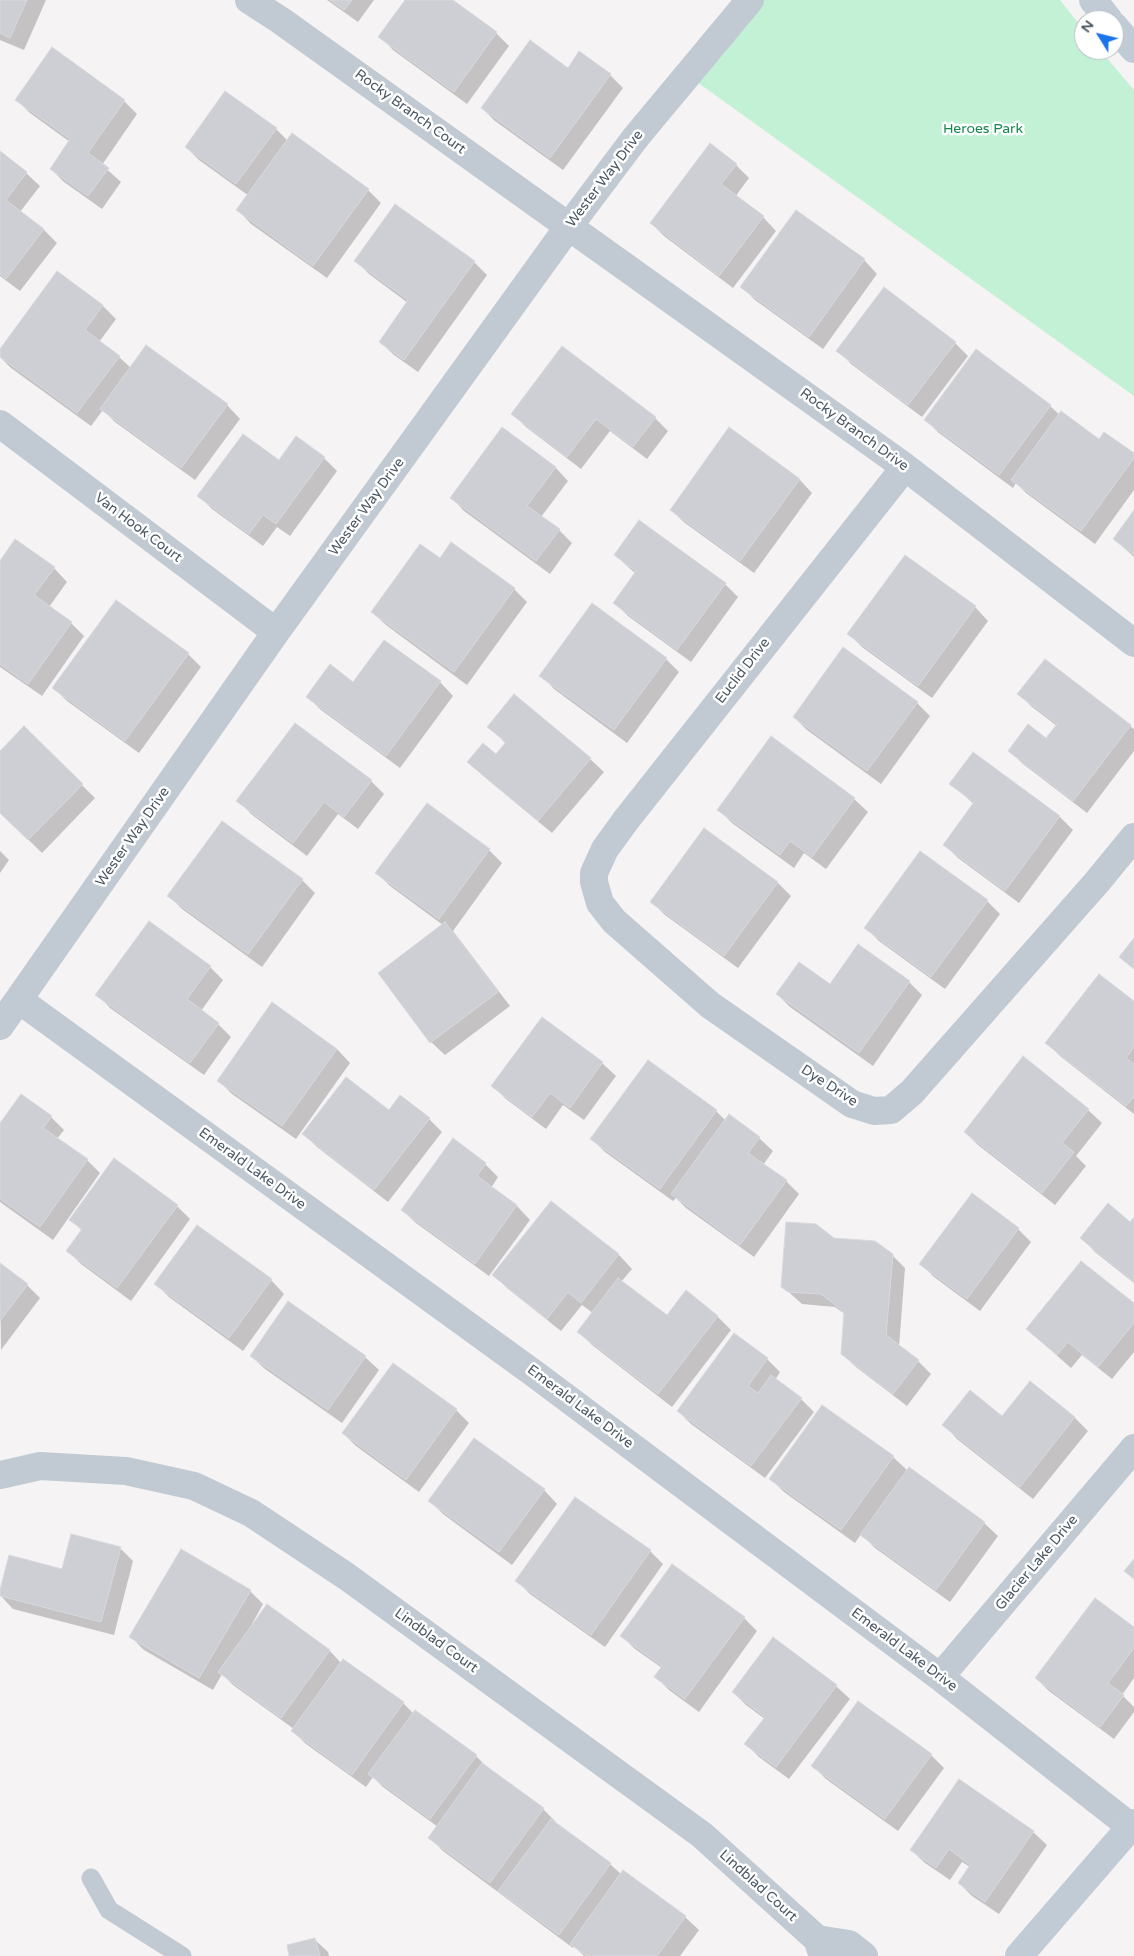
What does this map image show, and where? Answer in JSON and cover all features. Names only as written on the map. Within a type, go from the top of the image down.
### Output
[{"type":"main road","points":[[1093,0],[1101,10]]},
{"type":"main road","points":[[1124,38],[1134,49]]},
{"type":"main road","points":[[1019,1956],[1133,1825]]},
{"type":"street","name":"Rocky Branch Court","points":[[249,0],[280,20],[569,226]]},
{"type":"street","name":"Wester Way Drive","points":[[0,1026],[276,632],[569,226],[636,136],[750,0]]},
{"type":"street","name":"Rocky Branch Drive","points":[[569,226],[906,467],[1134,643]]},
{"type":"street","name":"Van Hook Court","points":[[0,424],[276,632]]},
{"type":"street","name":"Euclid Drive","points":[[594,882],[594,873],[605,849],[626,820],[906,467]]},
{"type":"street","name":"Dye Drive","points":[[594,882],[600,903],[614,921],[710,1005],[852,1104],[874,1111],[892,1110],[912,1092],[1097,882],[1134,837]]},
{"type":"street","name":"Emerald Lake Drive","points":[[19,1000],[532,1372],[940,1677],[1133,1825]]},
{"type":"street","name":"Glacier Lake Drive","points":[[940,1677],[1134,1448]]},
{"type":"street","name":"Lindblad Court","points":[[0,1475],[40,1466],[126,1471],[194,1486],[251,1513],[346,1576],[702,1835],[820,1947],[849,1944],[864,1956]]},
{"type":"lane","points":[[90,1878],[109,1910],[182,1956]]},
{"type":"green space","name":"Heroes Park","points":[[763,0],[1060,0],[1074,18],[1074,60],[1108,60],[1134,90],[1134,396],[697,82],[756,6]]},
{"type":"building","points":[[0,0],[27,0],[10,38],[0,33]]},
{"type":"building","points":[[330,0],[352,0],[344,10]]},
{"type":"building","points":[[405,0],[453,0],[497,32],[454,92],[378,37]]},
{"type":"building","points":[[530,40],[568,68],[579,51],[611,74],[550,158],[481,108]]},
{"type":"building","points":[[52,47],[125,100],[88,153],[109,168],[88,196],[50,169],[70,139],[15,100]]},
{"type":"building","points":[[225,91],[277,128],[236,184],[185,147]]},
{"type":"building","points":[[292,133],[369,189],[313,266],[236,210]]},
{"type":"building","points":[[710,143],[737,164],[721,184],[764,216],[719,276],[650,223]]},
{"type":"building","points":[[0,151],[27,172],[6,200],[44,229],[6,279],[0,274]]},
{"type":"building","points":[[395,204],[475,261],[404,360],[379,342],[408,300],[354,261]]},
{"type":"building","points":[[796,210],[865,259],[809,337],[740,287]]},
{"type":"building","points":[[57,271],[103,305],[85,330],[120,356],[77,413],[0,357],[0,349]]},
{"type":"building","points":[[884,287],[956,342],[908,405],[836,351]]},
{"type":"building","points":[[146,345],[228,404],[181,468],[100,409]]},
{"type":"building","points":[[562,346],[656,417],[633,447],[596,419],[567,457],[511,414]]},
{"type":"building","points":[[976,349],[1051,405],[999,475],[924,420]]},
{"type":"building","points":[[1061,411],[1099,439],[1104,432],[1134,453],[1134,458],[1081,531],[1011,480]]},
{"type":"building","points":[[502,427],[556,467],[527,506],[560,529],[536,561],[450,498]]},
{"type":"building","points":[[729,427],[800,479],[740,561],[670,510]]},
{"type":"building","points":[[243,434],[279,460],[296,436],[325,457],[276,524],[263,515],[249,534],[197,496]]},
{"type":"building","points":[[1134,510],[1134,555],[1113,539]]},
{"type":"building","points":[[639,520],[726,583],[677,650],[613,603],[636,571],[614,555]]},
{"type":"building","points":[[15,539],[55,567],[34,595],[72,622],[28,684],[0,664],[0,561]]},
{"type":"building","points":[[451,542],[515,588],[454,672],[371,612],[420,544],[440,558]]},
{"type":"building","points":[[905,555],[976,606],[918,686],[847,634]]},
{"type":"building","points":[[116,600],[189,653],[125,741],[52,688]]},
{"type":"building","points":[[592,603],[667,658],[614,730],[539,676]]},
{"type":"building","points":[[384,640],[441,681],[386,756],[306,697],[330,664],[353,682]]},
{"type":"building","points":[[843,647],[918,702],[867,771],[793,717]]},
{"type":"building","points":[[1045,659],[1131,725],[1073,801],[1008,751],[1028,724],[1046,738],[1057,724],[1017,694]]},
{"type":"building","points":[[514,694],[591,758],[538,821],[467,762],[483,743],[496,754],[506,742],[487,727]]},
{"type":"building","points":[[295,723],[372,780],[344,817],[324,802],[293,843],[236,801]]},
{"type":"building","points":[[24,726],[83,784],[28,840],[0,813],[0,751]]},
{"type":"building","points":[[771,736],[855,798],[812,857],[790,841],[780,855],[717,810]]},
{"type":"building","points":[[973,752],[1060,816],[1005,891],[943,845],[974,802],[949,784]]},
{"type":"building","points":[[427,803],[490,849],[439,919],[375,873]]},
{"type":"building","points":[[222,821],[303,879],[248,954],[167,896]]},
{"type":"building","points":[[704,828],[778,882],[724,956],[650,902]]},
{"type":"building","points":[[920,851],[988,900],[931,977],[864,928]]},
{"type":"building","points":[[149,921],[211,966],[187,999],[219,1023],[190,1063],[95,995]]},
{"type":"building","points":[[445,922],[498,992],[430,1043],[378,973]]},
{"type":"building","points":[[1134,938],[1134,969],[1119,957]]},
{"type":"building","points":[[858,944],[910,981],[859,1053],[776,994],[799,962],[830,984]]},
{"type":"building","points":[[1099,974],[1134,1001],[1134,1047],[1126,1058],[1134,1064],[1134,1097],[1126,1106],[1045,1043]]},
{"type":"building","points":[[272,1002],[337,1049],[282,1126],[217,1081]]},
{"type":"building","points":[[542,1017],[603,1062],[570,1108],[550,1093],[532,1117],[491,1086]]},
{"type":"building","points":[[1023,1056],[1089,1109],[1062,1143],[1074,1152],[1042,1193],[964,1132]]},
{"type":"building","points":[[648,1060],[717,1110],[660,1189],[590,1139]]},
{"type":"building","points":[[346,1077],[389,1110],[400,1095],[430,1118],[374,1190],[302,1134]]},
{"type":"building","points":[[21,1094],[52,1116],[43,1128],[88,1159],[40,1227],[0,1199],[0,1123]]},
{"type":"building","points":[[729,1114],[760,1137],[748,1153],[787,1180],[740,1245],[671,1194]]},
{"type":"building","points":[[453,1138],[486,1163],[477,1176],[517,1205],[475,1264],[401,1210]]},
{"type":"building","points":[[114,1158],[178,1205],[117,1288],[66,1251],[82,1229],[69,1220]]},
{"type":"building","points":[[972,1193],[1019,1228],[967,1299],[919,1264]]},
{"type":"building","points":[[551,1201],[619,1254],[581,1303],[568,1292],[547,1319],[492,1275]]},
{"type":"building","points":[[1108,1203],[1130,1222],[1134,1217],[1134,1282],[1080,1238]]},
{"type":"building","points":[[786,1222],[816,1224],[834,1238],[875,1241],[893,1254],[886,1335],[919,1360],[893,1394],[841,1354],[844,1312],[821,1294],[788,1292],[781,1287]]},
{"type":"building","points":[[197,1225],[272,1279],[229,1338],[154,1284]]},
{"type":"building","points":[[1081,1261],[1134,1303],[1134,1323],[1098,1367],[1068,1342],[1057,1355],[1026,1329]]},
{"type":"building","points":[[0,1263],[28,1284],[0,1321]]},
{"type":"building","points":[[618,1278],[667,1315],[686,1290],[718,1316],[658,1394],[577,1332]]},
{"type":"building","points":[[288,1301],[366,1356],[328,1410],[250,1356]]},
{"type":"building","points":[[734,1333],[768,1358],[748,1386],[758,1393],[771,1375],[802,1398],[751,1466],[677,1411]]},
{"type":"building","points":[[393,1363],[457,1409],[406,1480],[342,1433]]},
{"type":"building","points":[[1030,1381],[1075,1417],[1020,1487],[942,1425],[970,1390],[1002,1416]]},
{"type":"building","points":[[822,1405],[894,1456],[841,1530],[769,1479]]},
{"type":"building","points":[[474,1438],[545,1489],[499,1552],[428,1501]]},
{"type":"building","points":[[909,1467],[985,1522],[936,1590],[860,1535]]},
{"type":"building","points":[[575,1497],[651,1550],[591,1635],[515,1581]]},
{"type":"building","points":[[71,1534],[121,1547],[101,1622],[0,1596],[9,1555],[62,1569]]},
{"type":"building","points":[[181,1549],[251,1590],[199,1678],[129,1637]]},
{"type":"building","points":[[1134,1559],[1134,1579],[1124,1571]]},
{"type":"building","points":[[672,1564],[745,1617],[685,1699],[654,1677],[662,1666],[620,1636]]},
{"type":"building","points":[[1095,1598],[1134,1627],[1134,1648],[1108,1683],[1124,1695],[1100,1727],[1035,1678]]},
{"type":"building","points":[[267,1604],[330,1650],[281,1718],[218,1672]]},
{"type":"building","points":[[773,1637],[837,1685],[776,1767],[744,1744],[765,1717],[732,1692]]},
{"type":"building","points":[[343,1659],[404,1702],[352,1775],[291,1731]]},
{"type":"building","points":[[858,1701],[932,1754],[885,1819],[811,1766]]},
{"type":"building","points":[[415,1710],[477,1755],[430,1819],[368,1774]]},
{"type":"building","points":[[482,1763],[544,1808],[490,1883],[428,1838]]},
{"type":"building","points":[[959,1779],[1034,1831],[985,1902],[958,1883],[970,1865],[949,1849],[936,1868],[910,1850]]},
{"type":"building","points":[[551,1819],[611,1863],[559,1935],[498,1891]]},
{"type":"building","points":[[623,1870],[686,1916],[657,1956],[587,1956],[570,1944]]},
{"type":"building","points":[[315,1938],[320,1956],[289,1956],[287,1945]]}]
